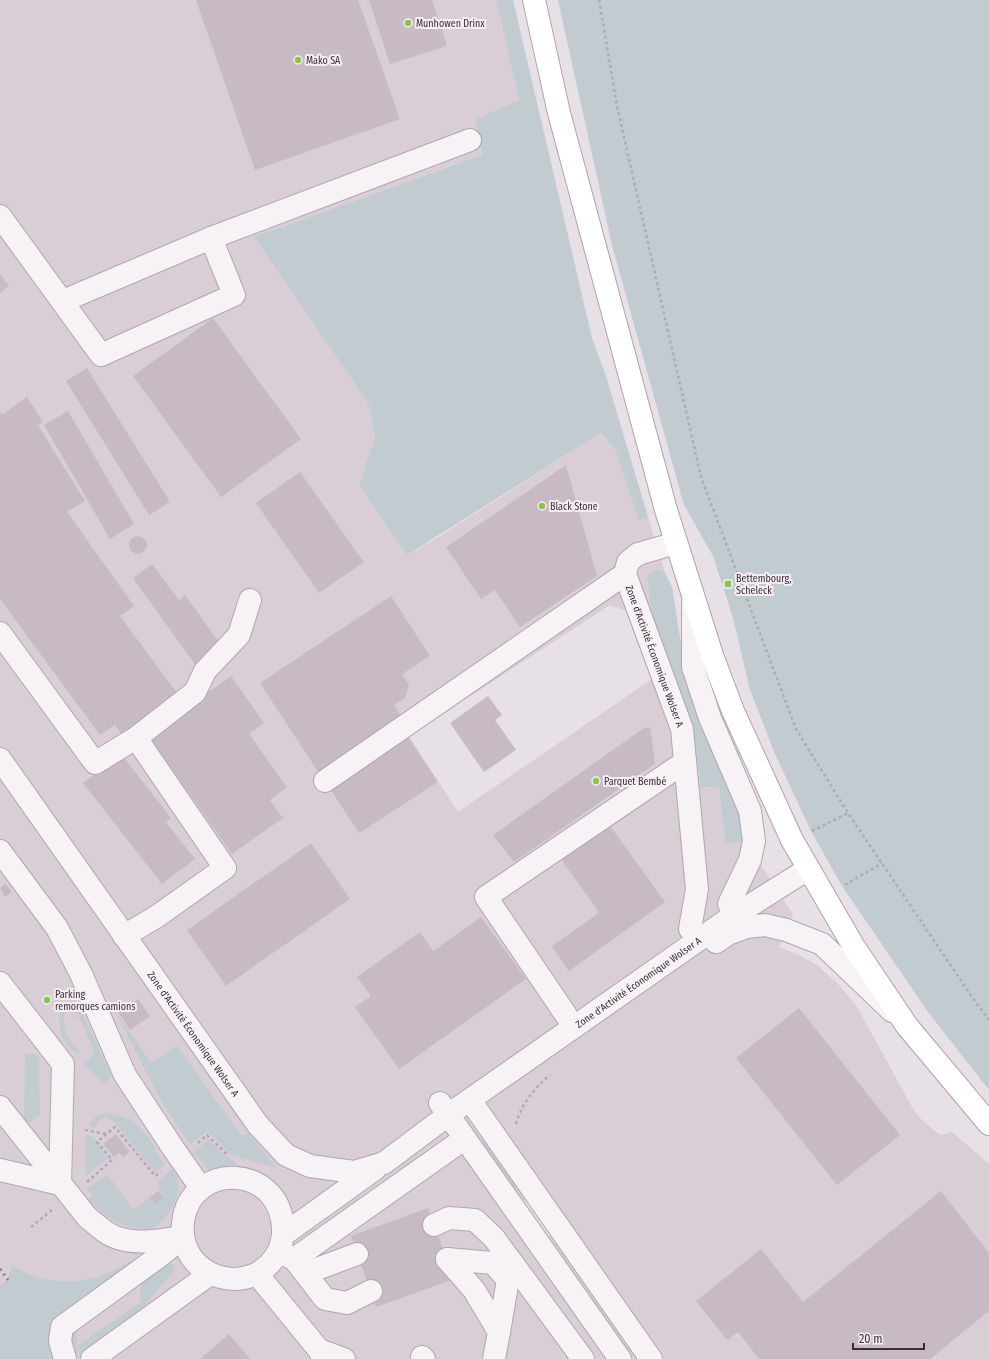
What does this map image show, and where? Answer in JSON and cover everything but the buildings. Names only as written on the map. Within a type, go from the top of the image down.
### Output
[{"type":"main road","points":[[534,0],[558,113],[676,543],[693,597],[733,711],[772,799],[805,864],[854,946],[907,1026],[989,1124]]},
{"type":"street","points":[[63,301],[211,238],[470,140]]},
{"type":"street","points":[[0,216],[101,355],[234,295],[211,238]]},
{"type":"street","name":"Zone d'Activité Économique Wolser A","points":[[676,543],[638,554],[628,562],[625,574],[682,729],[697,889],[690,930]]},
{"type":"street","name":"Zone d'Activité Économique Wolser A","points":[[325,781],[625,574]]},
{"type":"street","points":[[693,597],[693,667],[710,718],[750,811],[754,841],[750,860],[728,904]]},
{"type":"street","points":[[0,633],[95,763],[136,738],[196,692],[205,671],[239,635],[250,600]]},
{"type":"street","points":[[124,936],[156,917],[225,868],[136,738]]},
{"type":"street","name":"Zone d'Activité Économique Wolser A","points":[[0,759],[258,1125],[286,1155],[310,1166],[354,1172],[384,1163],[448,1115],[474,1105],[805,864]]},
{"type":"street","points":[[566,1015],[486,897],[685,762]]},
{"type":"street","points":[[0,851],[57,928],[81,974],[126,1075],[173,1148],[201,1188]]},
{"type":"street","points":[[620,1359],[440,1103],[728,904],[805,864]]},
{"type":"street","points":[[661,1358],[474,1105],[728,934],[747,927],[765,925],[786,930],[822,944],[907,1026]]},
{"type":"street","points":[[0,983],[63,1064],[60,1184]]},
{"type":"street","points":[[0,1107],[86,1217],[100,1228],[117,1238],[147,1242],[183,1237]]},
{"type":"street","points":[[371,1291],[347,1303],[325,1299],[291,1255],[284,1221],[279,1206],[271,1194],[259,1184],[245,1179],[230,1177],[215,1181],[201,1188],[192,1198],[186,1210],[183,1223],[183,1237],[188,1252],[197,1265],[210,1274],[226,1279],[242,1279],[256,1274],[269,1264],[291,1255],[464,1139]]},
{"type":"street","points":[[291,1255],[384,1163]]},
{"type":"street","points":[[0,1170],[60,1184]]},
{"type":"street","points":[[434,1225],[449,1218],[475,1220],[494,1238],[510,1271],[583,1359]]},
{"type":"street","points":[[65,1359],[60,1340],[62,1327],[161,1255],[183,1237]]},
{"type":"street","points":[[291,1255],[358,1254]]},
{"type":"street","points":[[499,1332],[474,1290],[447,1259],[493,1263],[510,1271]]},
{"type":"street","points":[[494,1359],[510,1271]]},
{"type":"street","points":[[92,1359],[210,1274]]},
{"type":"street","points":[[256,1274],[321,1355],[344,1359]]},
{"type":"path","points":[[599,0],[617,106],[701,477],[796,729],[848,812],[972,998],[989,1020]]},
{"type":"path","points":[[811,831],[848,812]]},
{"type":"path","points":[[842,886],[882,862]]},
{"type":"path","points":[[514,1130],[519,1112],[529,1097],[554,1071]]},
{"type":"path","points":[[78,1129],[106,1134]]},
{"type":"shaded area","points":[[0,0],[496,0],[519,100],[475,119],[482,155],[254,237],[368,403],[375,436],[359,485],[407,555],[432,541],[601,433],[615,449],[639,519],[648,517],[665,573],[657,569],[647,579],[652,615],[693,727],[701,788],[719,787],[725,843],[742,842],[740,856],[762,867],[793,914],[779,947],[799,955],[817,965],[838,984],[856,1005],[913,1109],[922,1120],[940,1135],[952,1132],[989,1164],[989,1359],[0,1359]],"holes":[[[610,605],[627,611],[652,679],[458,812],[409,736]],[[529,1197],[553,1236],[552,1237],[548,1236],[532,1221],[520,1204]]]},
{"type":"shaded area","points":[[496,0],[513,0],[592,338],[606,376],[648,517],[639,520],[615,449],[601,433],[407,555],[359,485],[375,436],[368,403],[254,237],[482,155],[475,119],[519,100]]},
{"type":"shaded area","points":[[558,0],[989,0],[989,1090],[928,1012],[842,886],[811,831],[775,754],[750,690],[733,618],[713,556],[684,505],[612,245]]},
{"type":"shaded area","points":[[657,569],[665,573],[672,587],[685,669],[741,811],[742,842],[725,843],[719,787],[701,788],[693,727],[652,615],[647,579],[651,572]]},
{"type":"shaded area","points":[[69,1002],[77,1004],[80,1008],[111,1075],[108,1082],[104,1083],[83,1064],[95,1053],[75,1008],[64,1011],[65,1033],[80,1052],[75,1054],[61,1034],[60,1018],[62,1008]]},
{"type":"shaded area","points":[[115,1011],[151,1063],[177,1046],[242,1137],[248,1133],[276,1168],[231,1155],[207,1131],[190,1145],[161,1101]]},
{"type":"shaded area","points":[[25,1054],[35,1054],[39,1059],[40,1115],[29,1123],[24,1119]]},
{"type":"shaded area","points":[[103,1114],[122,1117],[135,1123],[156,1148],[154,1150],[165,1164],[155,1173],[116,1124],[107,1117],[102,1118],[94,1128],[88,1125],[96,1117]]},
{"type":"shaded area","points":[[86,1135],[90,1135],[108,1158],[86,1176]]},
{"type":"shaded area","points":[[488,1137],[521,1184],[511,1192],[478,1144]]},
{"type":"shaded area","points":[[208,1140],[239,1166],[231,1165],[209,1170],[194,1152]]},
{"type":"shaded area","points":[[172,1169],[177,1177],[178,1193],[171,1209],[154,1228],[133,1227],[117,1222],[103,1213],[88,1199],[93,1195],[87,1189],[107,1174],[134,1210],[150,1197],[155,1204],[163,1197],[157,1182]]},
{"type":"shaded area","points":[[130,1261],[142,1262],[64,1316],[57,1359],[0,1359],[0,1286],[8,1280],[12,1265],[26,1273],[41,1278],[56,1281],[71,1281],[102,1275]]},
{"type":"shaded area","points":[[169,1263],[174,1265],[174,1271],[143,1307],[118,1328],[80,1353],[74,1353],[67,1333],[78,1324],[76,1347],[140,1302],[141,1277]]},
{"type":"tunnel","points":[[357,1254],[434,1225]]},
{"type":"tunnel","points":[[371,1291],[447,1259]]},
{"type":"railway","points":[[0,1269],[8,1280]]},
{"type":"place","name":"Munhowen Drinx","points":[[408,23]]},
{"type":"place","name":"Mako SA","points":[[298,60]]},
{"type":"place","name":"Black Stone","points":[[542,506]]},
{"type":"place","name":"Bettembourg, Scheleck","points":[[728,584]]},
{"type":"place","name":"Parquet Bembé","points":[[596,781]]},
{"type":"place","name":"Parking remorques camions","points":[[47,1000]]}]
